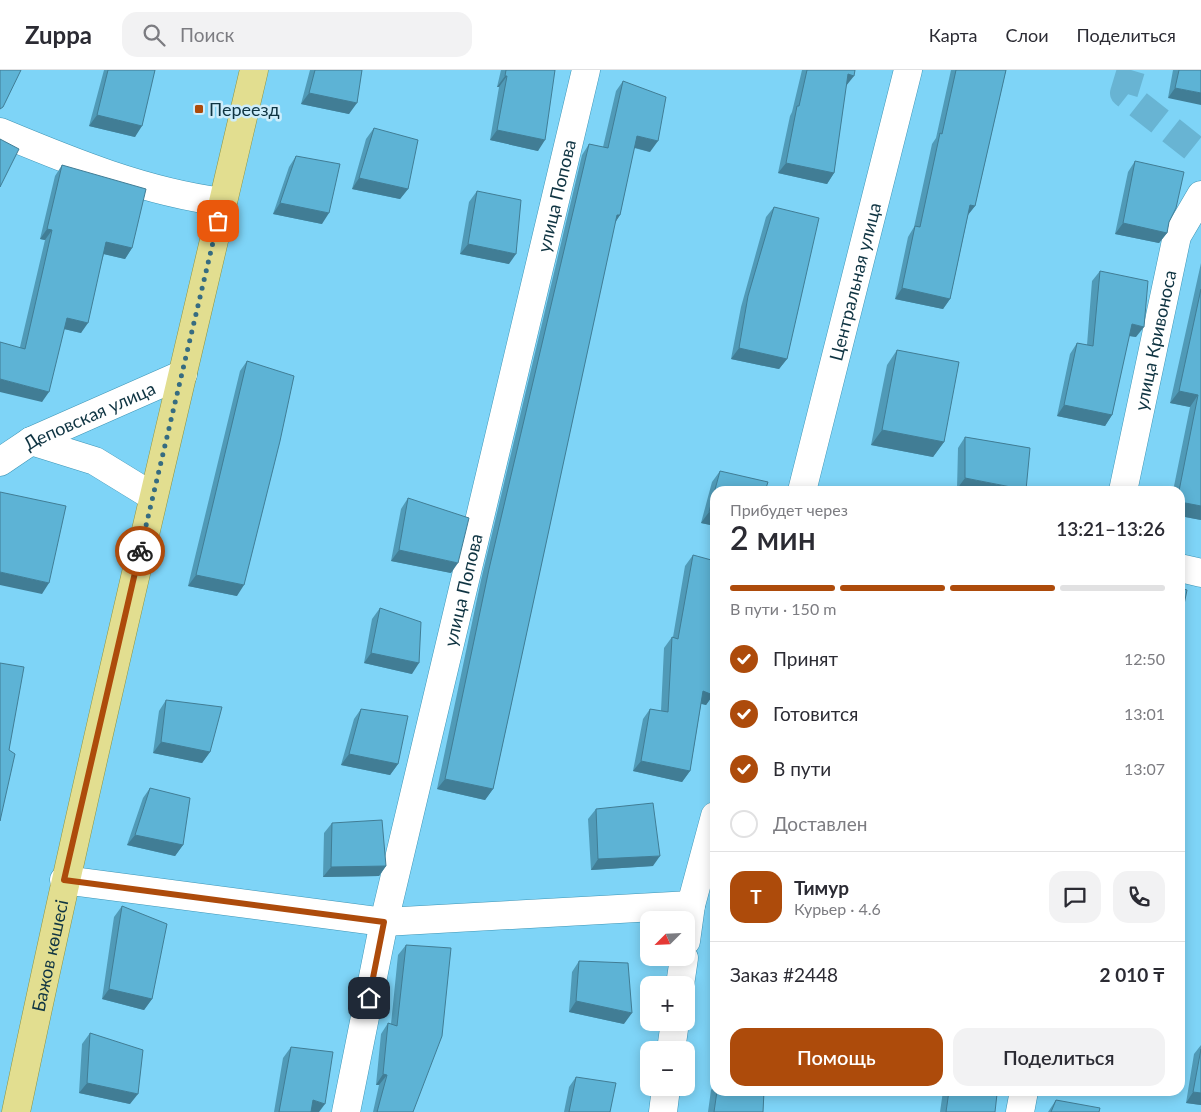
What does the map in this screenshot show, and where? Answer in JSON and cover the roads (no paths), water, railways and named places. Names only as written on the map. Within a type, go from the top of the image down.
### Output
[{"type":"main road","name":"Бажов көшесі","points":[[16,1112],[64,880],[152,496],[183,374],[254,70]]},
{"type":"street","name":"улица Попова","points":[[346,1112],[384,922],[586,70]]},
{"type":"street","name":"Центральная улица","points":[[803,486],[908,70]]},
{"type":"street","points":[[0,132],[106,174],[182,195],[223,202]]},
{"type":"street","name":"улица Кривоноса","points":[[1124,486],[1177,236],[1201,195]]},
{"type":"street","name":"Деповская улица","points":[[0,462],[31,442],[183,374]]},
{"type":"street","points":[[96,461],[86,443],[86,433],[90,424],[100,412]]},
{"type":"street","points":[[31,442],[96,461],[152,496]]},
{"type":"street","points":[[1185,569],[1201,573]]},
{"type":"street","points":[[690,911],[710,835]]},
{"type":"street","points":[[64,880],[384,922],[691,905]]},
{"type":"street","points":[[663,1112],[665,1096]]},
{"type":"street","points":[[1020,1112],[1023,1096]]},
{"type":"tunnel","points":[[1131,70],[1124,93],[1201,154]]},
{"type":"place","name":"Переезд","points":[[199,109]]}]
